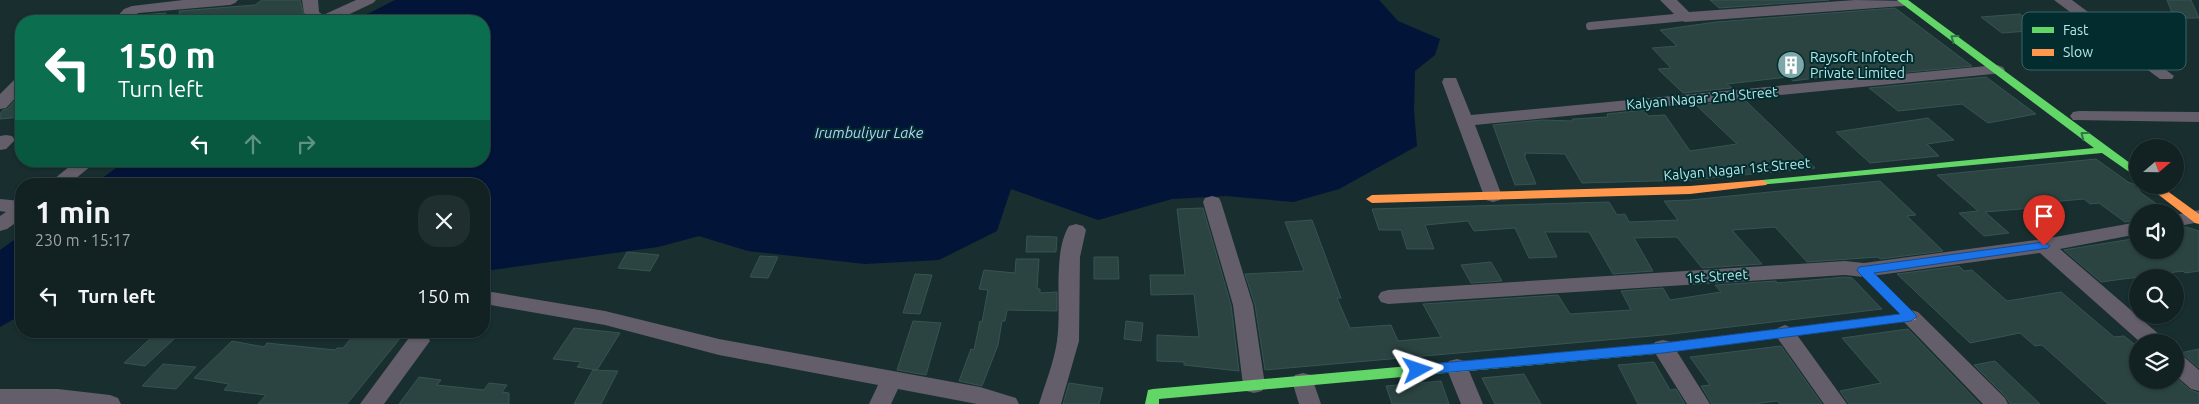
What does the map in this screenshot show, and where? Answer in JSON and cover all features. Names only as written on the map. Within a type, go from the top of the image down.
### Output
[{"type":"street","points":[[126,15],[138,9],[230,0]]},
{"type":"street","points":[[310,0],[312,13],[314,15]]},
{"type":"street","points":[[335,15],[368,0]]},
{"type":"street","points":[[1668,0],[1685,17],[1902,0],[2002,64],[2104,150],[2129,168]]},
{"type":"street","points":[[1919,0],[1985,47]]},
{"type":"street","points":[[2062,0],[2078,12]]},
{"type":"street","name":"Kalyan Nagar 2nd Street","points":[[1466,121],[2002,64]]},
{"type":"street","points":[[2158,70],[2166,76]]},
{"type":"street","points":[[1450,82],[1493,196]]},
{"type":"street","points":[[0,104],[15,89]]},
{"type":"street","points":[[2085,121],[2199,117]]},
{"type":"street","points":[[2085,121],[2129,153]]},
{"type":"street","name":"Kalyan Nagar 1st Street","points":[[1372,199],[1690,190],[2104,150]]},
{"type":"street","points":[[65,178],[80,167]]},
{"type":"street","points":[[2166,194],[2198,215]]},
{"type":"street","points":[[2179,194],[2198,215]]},
{"type":"street","points":[[1212,202],[1243,305],[1254,385]]},
{"type":"street","points":[[0,206],[15,208]]},
{"type":"street","points":[[0,225],[15,214]]},
{"type":"street","points":[[2184,219],[2198,215]]},
{"type":"street","points":[[1050,404],[1068,341],[1070,257],[1076,230]]},
{"type":"street","name":"1st Street","points":[[1388,297],[1845,268],[1864,270],[2044,246],[2129,230]]},
{"type":"street","points":[[2044,246],[2144,334]]},
{"type":"street","points":[[1864,270],[1997,404]]},
{"type":"street","points":[[492,299],[604,318],[719,347],[980,396],[1008,404]]},
{"type":"street","points":[[1152,404],[1153,394],[1663,348],[1911,317]]},
{"type":"street","points":[[1785,333],[1836,404]]},
{"type":"street","points":[[371,404],[419,340]]},
{"type":"street","points":[[1663,348],[1699,404]]},
{"type":"street","points":[[1457,367],[1472,404]]},
{"type":"street","points":[[2184,370],[2199,383]]},
{"type":"street","points":[[880,404],[890,380]]},
{"type":"street","points":[[1303,381],[1310,404]]},
{"type":"street","points":[[0,398],[110,404]]},
{"type":"lane","points":[[1590,26],[1685,17]]},
{"type":"water","name":"Irumbuliyur Lake","points":[[395,0],[1379,0],[1398,21],[1440,39],[1435,55],[1415,71],[1414,111],[1417,146],[1339,189],[1293,202],[1226,196],[1172,199],[1098,220],[1011,189],[997,231],[939,260],[865,264],[748,251],[699,236],[658,247],[490,270],[490,178],[102,178],[118,167],[490,167],[490,15],[366,15]]},
{"type":"water","points":[[15,239],[15,318],[0,327],[0,250]]},
{"type":"building","points":[[262,0],[300,0],[304,15],[179,15],[179,11],[255,5]]},
{"type":"building","points":[[1710,0],[1829,0],[1719,8]]},
{"type":"building","points":[[2167,0],[2191,0],[2199,18],[2186,18],[2186,12],[2172,12]]},
{"type":"building","points":[[1895,8],[1972,66],[1855,77],[1850,73],[1793,81],[1788,77],[1727,84],[1732,88],[1683,93],[1658,69],[1671,68],[1652,48],[1677,46],[1660,30],[1716,22]]},
{"type":"building","points":[[166,13],[164,15],[139,15]]},
{"type":"building","points":[[2020,14],[2022,15],[2022,32],[2002,33],[1981,17]]},
{"type":"building","points":[[1986,77],[2036,114],[1988,123],[1962,104],[1898,111],[1869,88]]},
{"type":"building","points":[[15,100],[15,118],[0,119],[0,114],[3,110],[7,109]]},
{"type":"building","points":[[1745,100],[1815,168],[1690,180],[1582,183],[1565,154],[1525,153],[1526,155],[1524,155],[1536,184],[1515,185],[1493,125],[1542,120],[1573,121],[1572,119],[1608,117],[1607,114],[1644,110],[1648,116],[1665,115],[1690,151],[1737,144],[1696,105]]},
{"type":"building","points":[[1928,118],[1954,140],[1927,144],[1939,156],[1870,163],[1836,132]]},
{"type":"building","points":[[2096,159],[2129,182],[2129,194],[2142,194],[2157,204],[2129,204],[2129,221],[2125,222],[2099,203],[2090,204],[2084,199],[2028,204],[2032,208],[1985,212],[2009,233],[1984,236],[1959,213],[1978,211],[1937,175]]},
{"type":"building","points":[[1880,181],[1916,215],[1907,216],[1943,251],[1880,259],[1878,257],[1807,262],[1775,227],[1732,230],[1762,264],[1702,268],[1677,237],[1634,238],[1653,271],[1613,274],[1589,232],[1545,232],[1557,257],[1529,258],[1515,228],[1474,231],[1468,221],[1425,225],[1434,249],[1407,249],[1401,230],[1379,230],[1372,209],[1609,202],[1617,215],[1625,214],[1629,222],[1678,220],[1664,201]]},
{"type":"building","points":[[1203,208],[1231,305],[1239,371],[1184,365],[1184,362],[1157,361],[1157,335],[1199,337],[1194,294],[1151,295],[1150,275],[1185,275],[1177,209]]},
{"type":"building","points":[[1312,220],[1341,298],[1337,298],[1350,328],[1391,325],[1398,341],[1441,337],[1423,304],[1558,295],[1570,314],[1631,310],[1621,291],[1663,288],[1670,300],[1721,292],[1715,285],[1776,281],[1777,283],[1845,277],[1852,278],[1882,309],[1663,335],[1265,370],[1255,305],[1245,274],[1304,271],[1285,222]]},
{"type":"building","points":[[2184,227],[2199,231],[2199,271],[2185,273],[2184,269],[2129,269],[2129,278],[2101,282],[2064,250],[2129,239],[2129,259],[2184,259]]},
{"type":"building","points":[[1027,236],[1057,237],[1056,252],[1026,252]]},
{"type":"building","points":[[627,252],[659,255],[650,271],[618,268]]},
{"type":"building","points":[[760,256],[778,257],[768,278],[750,277]]},
{"type":"building","points":[[1094,257],[1118,257],[1119,279],[1094,279]]},
{"type":"building","points":[[1016,259],[1039,259],[1037,289],[1040,289],[1040,293],[1057,292],[1057,311],[1007,310],[1005,321],[1002,321],[998,345],[982,386],[959,381],[971,349],[974,350],[980,321],[982,322],[988,290],[979,289],[984,270],[1015,273]]},
{"type":"building","points":[[1491,262],[1502,281],[1471,283],[1461,265]]},
{"type":"building","points":[[1959,266],[1964,271],[1972,270],[2007,301],[2061,292],[2114,337],[2124,336],[2129,340],[2129,389],[2184,389],[2184,385],[2190,390],[2199,393],[2199,404],[2108,404],[2042,345],[2035,346],[2020,333],[1970,343],[1897,274]]},
{"type":"building","points":[[915,274],[932,275],[920,314],[903,313]]},
{"type":"building","points":[[913,321],[941,323],[926,375],[897,370]]},
{"type":"building","points":[[1126,321],[1143,323],[1141,341],[1124,339]]},
{"type":"building","points":[[574,328],[620,333],[597,370],[577,367],[581,362],[553,359]]},
{"type":"building","points":[[1908,329],[1980,404],[1849,404],[1840,391],[1881,383],[1842,338]]},
{"type":"building","points":[[151,338],[174,339],[145,366],[124,363]]},
{"type":"building","points":[[351,338],[400,338],[347,404],[258,404],[266,395],[224,390],[229,384],[194,378],[232,341],[264,347],[267,343],[335,350],[343,348]]},
{"type":"building","points":[[1781,346],[1822,404],[1780,404],[1777,401],[1754,404],[1712,404],[1701,386],[1710,385],[1690,357]]},
{"type":"building","points":[[2199,349],[2199,368],[2184,355],[2184,352]]},
{"type":"building","points":[[1995,361],[2040,404],[2010,404],[2006,397],[1974,365]]},
{"type":"building","points":[[1654,362],[1670,390],[1676,389],[1685,404],[1638,404],[1618,365]]},
{"type":"building","points":[[163,364],[196,367],[176,389],[142,386]]},
{"type":"building","points":[[593,370],[618,371],[601,404],[574,404]]},
{"type":"building","points":[[1524,374],[1541,404],[1495,404],[1482,378]]},
{"type":"building","points":[[419,377],[441,380],[437,385],[484,390],[489,383],[507,385],[502,392],[509,393],[509,404],[399,404]]},
{"type":"building","points":[[1441,381],[1449,404],[1392,404],[1386,386]]},
{"type":"building","points":[[1069,383],[1103,388],[1099,404],[1063,404]]},
{"type":"traffic: fast","points":[[1902,0],[2129,168]]},
{"type":"traffic: fast","points":[[1762,183],[2104,150]]},
{"type":"traffic: fast","points":[[1152,404],[1153,394],[1655,349]]},
{"type":"traffic: slow","points":[[1372,199],[1690,190],[1762,183]]},
{"type":"traffic: slow","points":[[2164,194],[2199,220]]},
{"type":"traffic: slow","points":[[1655,349],[1911,317],[1864,270]]},
{"type":"place","name":"Raysoft Infotech Private Limited","points":[[1791,65]]},
{"type":"route","points":[[1418,370],[1663,348],[1911,317],[1864,270],[2044,246]]}]
